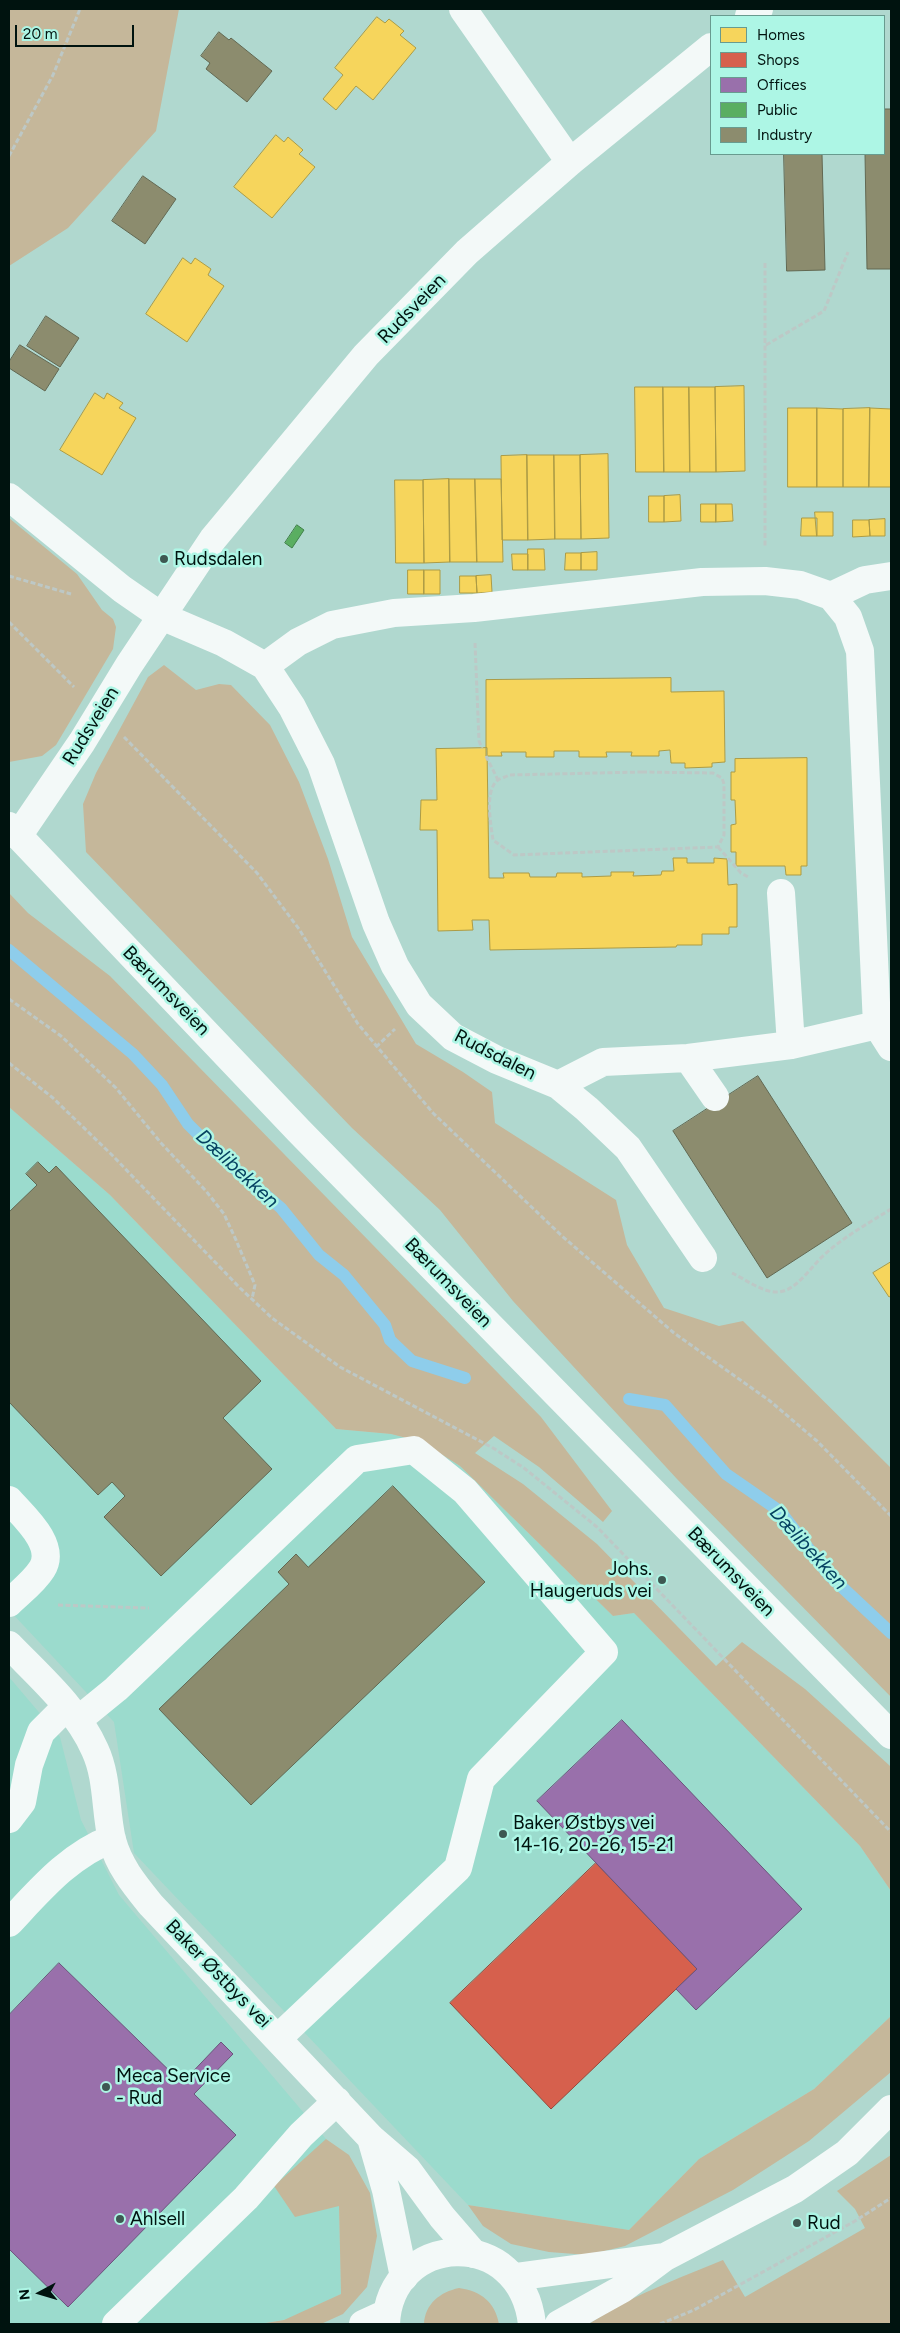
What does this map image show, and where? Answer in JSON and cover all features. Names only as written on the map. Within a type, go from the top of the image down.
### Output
[{"type":"street","points":[[463,9],[570,162]]},
{"type":"street","name":"Rudsveien","points":[[14,831],[82,742],[129,665],[214,538],[366,355],[467,252],[570,162],[710,48]]},
{"type":"street","points":[[9,497],[122,589],[161,616]]},
{"type":"street","points":[[831,596],[865,580],[891,576]]},
{"type":"street","points":[[265,666],[298,642],[332,625],[394,613],[474,608],[702,582],[765,581],[800,585],[831,596],[848,618],[860,651],[884,1036],[791,1044],[688,1058],[603,1062],[558,1085]]},
{"type":"street","name":"Rudsdalen","points":[[161,616],[224,643],[265,666],[292,707],[321,764],[376,923],[395,966],[419,1005],[454,1037],[497,1060],[558,1085],[587,1109],[628,1148],[703,1258]]},
{"type":"street","name":"Bærumsveien","points":[[14,831],[299,1131],[891,1735]]},
{"type":"street","points":[[781,892],[791,1044]]},
{"type":"street","points":[[688,1058],[715,1097]]},
{"type":"street","points":[[9,1819],[22,1802],[29,1765],[41,1732],[116,1689],[357,1459],[414,1450],[465,1491],[604,1652],[482,1779],[458,1868],[278,2038]]},
{"type":"street","points":[[9,1500],[38,1531],[46,1554],[42,1569],[9,1603]]},
{"type":"street","name":"Baker Østbys vei","points":[[9,1645],[72,1713],[96,1751],[106,1790],[112,1839],[126,1876],[371,2138],[407,2169],[442,2217],[474,2254]]},
{"type":"street","points":[[9,1923],[75,1858],[93,1846],[112,1839]]},
{"type":"street","points":[[116,2324],[246,2198],[301,2136],[337,2101]]},
{"type":"street","points":[[559,2324],[622,2290],[665,2257],[795,2189],[848,2153],[891,2109]]},
{"type":"street","points":[[853,2147],[891,2126]]},
{"type":"street","name":"Baker Østbys vei","points":[[371,2138],[386,2190],[404,2277]]},
{"type":"street","points":[[378,2321],[404,2277],[429,2259],[444,2254],[474,2254],[489,2259],[515,2277],[524,2292],[530,2309],[532,2324]]},
{"type":"street","points":[[515,2277],[665,2257]]},
{"type":"path","points":[[9,156],[53,75],[80,9]]},
{"type":"path","points":[[765,346],[824,311],[848,252]]},
{"type":"path","points":[[765,263],[765,581]]},
{"type":"path","points":[[474,608],[479,741],[482,748]]},
{"type":"path","points":[[9,622],[79,692]]},
{"type":"path","points":[[120,733],[257,873],[299,930],[358,1024],[433,1113],[562,1236],[674,1333],[770,1401],[816,1441],[891,1516]]},
{"type":"path","points":[[486,756],[498,780]]},
{"type":"path","points":[[642,772],[713,773],[722,778],[724,784],[724,835],[718,847],[514,855],[493,840],[490,819],[491,790],[498,780],[509,775],[642,772]]},
{"type":"path","points":[[718,847],[741,873],[781,892]]},
{"type":"path","points":[[9,999],[61,1036],[116,1088],[161,1143],[206,1191],[224,1214],[236,1240],[255,1285],[252,1299]]},
{"type":"path","points":[[703,1258],[768,1290],[778,1292],[785,1290],[801,1279],[824,1254],[846,1237],[891,1208]]},
{"type":"path","points":[[9,1603],[200,1609]]},
{"type":"path","points":[[660,2324],[694,2310],[855,2221],[891,2198]]},
{"type":"shaded area","points":[[9,9],[179,9],[156,131],[68,228],[9,266]]},
{"type":"shaded area","points":[[9,518],[77,574],[102,610],[113,619],[116,627],[113,649],[56,745],[42,756],[9,762]]},
{"type":"shaded area","points":[[164,665],[196,690],[219,684],[231,685],[270,725],[299,782],[328,859],[352,937],[416,1044],[492,1092],[495,1123],[616,1200],[627,1245],[664,1308],[719,1326],[743,1321],[891,1468],[891,1697],[677,1479],[513,1301],[440,1210],[352,1128],[86,852],[83,804],[96,773],[148,677]]},
{"type":"shaded area","points":[[9,893],[28,913],[110,976],[541,1417],[612,1511],[603,1522],[539,1467],[494,1436],[475,1453],[523,1484],[597,1544],[716,1666],[742,1642],[805,1689],[891,1767],[891,1891],[860,1846],[634,1613],[613,1616],[460,1466],[422,1442],[391,1434],[336,1429],[110,1195],[9,1107]]},
{"type":"shaded area","points":[[9,1107],[110,1195],[336,1429],[391,1434],[421,1442],[460,1466],[613,1616],[634,1613],[860,1846],[891,1891],[891,2016],[814,2089],[699,2159],[629,2230],[468,2205],[134,1853],[114,1722],[9,1610]]},
{"type":"shaded area","points":[[9,1677],[60,1737],[81,1820],[119,1895],[326,2139],[339,2206],[341,2294],[288,2319],[260,2324],[9,2324]]},
{"type":"shaded area","points":[[891,2016],[891,2072],[809,2141],[733,2190],[625,2246],[588,2255],[549,2252],[511,2244],[483,2226],[468,2205],[629,2230],[699,2159],[814,2089]]},
{"type":"shaded area","points":[[326,2139],[349,2155],[370,2193],[377,2236],[367,2287],[343,2314],[321,2324],[260,2324],[284,2320],[341,2294],[339,2206],[295,2217],[274,2186]]},
{"type":"shaded area","points":[[891,2155],[891,2324],[589,2324],[637,2296],[723,2260],[745,2297],[865,2228],[855,2209],[837,2191]]},
{"type":"shaded area","points":[[459,2288],[474,2292],[486,2299],[494,2310],[499,2324],[424,2324],[427,2310],[435,2300],[446,2292]]},
{"type":"building: Homes","points":[[377,17],[385,23],[389,19],[404,31],[400,35],[416,48],[373,100],[356,86],[336,110],[323,99],[343,75],[335,68]]},
{"type":"building: Homes","points":[[276,135],[284,142],[288,137],[303,150],[299,154],[315,167],[272,218],[234,187]]},
{"type":"building: Homes","points":[[183,258],[191,264],[195,258],[211,269],[208,275],[224,286],[187,342],[146,314]]},
{"type":"building: Homes","points":[[744,386],[745,471],[716,472],[715,387]]},
{"type":"building: Homes","points":[[635,387],[663,387],[664,472],[636,472]]},
{"type":"building: Homes","points":[[663,387],[689,387],[690,472],[664,472]]},
{"type":"building: Homes","points":[[689,387],[715,387],[716,472],[690,472]]},
{"type":"building: Homes","points":[[95,393],[104,399],[107,393],[123,403],[119,408],[136,418],[102,475],[60,450]]},
{"type":"building: Homes","points":[[788,408],[817,408],[817,487],[788,487]]},
{"type":"building: Homes","points":[[817,408],[843,409],[843,487],[817,487]]},
{"type":"building: Homes","points":[[870,408],[891,409],[891,487],[869,487]]},
{"type":"building: Homes","points":[[870,408],[869,487],[843,487],[843,409]]},
{"type":"building: Homes","points":[[608,454],[609,538],[581,539],[580,455]]},
{"type":"building: Homes","points":[[527,455],[528,540],[502,540],[501,456]]},
{"type":"building: Homes","points":[[527,455],[554,455],[555,539],[528,540]]},
{"type":"building: Homes","points":[[554,455],[580,455],[581,539],[555,539]]},
{"type":"building: Homes","points":[[449,479],[475,479],[477,562],[450,562]]},
{"type":"building: Homes","points":[[449,479],[450,562],[424,563],[423,480]]},
{"type":"building: Homes","points":[[475,479],[501,479],[503,562],[477,562]]},
{"type":"building: Homes","points":[[395,480],[423,480],[424,563],[396,563]]},
{"type":"building: Homes","points":[[680,495],[681,521],[664,522],[664,496]]},
{"type":"building: Homes","points":[[649,496],[664,496],[664,522],[649,522]]},
{"type":"building: Homes","points":[[701,504],[716,504],[716,522],[701,522]]},
{"type":"building: Homes","points":[[716,504],[732,504],[733,521],[716,522]]},
{"type":"building: Homes","points":[[815,512],[833,512],[833,536],[817,536]]},
{"type":"building: Homes","points":[[802,518],[817,518],[817,536],[801,536]]},
{"type":"building: Homes","points":[[885,519],[885,536],[870,536],[869,520]]},
{"type":"building: Homes","points":[[853,520],[869,520],[870,536],[853,537]]},
{"type":"building: Homes","points":[[528,549],[544,549],[545,570],[528,570]]},
{"type":"building: Homes","points":[[597,552],[597,570],[581,570],[581,553]]},
{"type":"building: Homes","points":[[566,553],[581,553],[581,570],[565,570]]},
{"type":"building: Homes","points":[[512,554],[528,554],[528,570],[513,570]]},
{"type":"building: Homes","points":[[408,570],[424,570],[424,594],[408,594]]},
{"type":"building: Homes","points":[[424,570],[440,570],[440,594],[424,594]]},
{"type":"building: Homes","points":[[491,575],[492,592],[477,593],[476,576]]},
{"type":"building: Homes","points":[[460,576],[476,576],[477,593],[460,593]]},
{"type":"building: Homes","points":[[671,678],[671,692],[724,691],[725,762],[712,763],[712,767],[685,768],[685,763],[671,763],[670,750],[659,751],[659,756],[631,756],[632,752],[606,752],[607,757],[579,757],[579,751],[554,751],[554,757],[526,757],[526,752],[501,752],[502,756],[486,756],[486,680]]},
{"type":"building: Homes","points":[[487,748],[489,878],[504,878],[503,873],[529,873],[530,877],[556,877],[557,873],[582,873],[582,877],[611,876],[611,872],[634,872],[633,876],[661,875],[662,871],[674,871],[673,858],[687,858],[687,863],[714,863],[714,858],[727,859],[728,885],[737,884],[737,927],[729,927],[729,934],[702,934],[702,945],[490,950],[489,920],[472,920],[473,930],[438,931],[437,830],[420,830],[421,800],[437,800],[436,749]]},
{"type":"building: Homes","points":[[807,758],[807,866],[801,866],[801,875],[786,875],[785,866],[736,866],[736,852],[731,852],[731,825],[736,824],[735,800],[731,800],[731,772],[735,772],[735,759]]},
{"type":"building: Homes","points":[[891,1262],[891,1296],[889,1297],[873,1273]]},
{"type":"building: Shops","points":[[596,1863],[697,1969],[551,2109],[450,2003]]},
{"type":"building: Offices","points":[[622,1720],[802,1909],[696,2010],[676,1989],[697,1969],[537,1801]]},
{"type":"building: Offices","points":[[59,1963],[182,2083],[221,2042],[233,2054],[194,2094],[236,2135],[68,2307],[9,2249],[9,2015]]},
{"type":"building: Public","points":[[297,525],[304,530],[292,548],[285,543]]},
{"type":"building: Industry","points":[[219,32],[229,40],[231,38],[272,71],[247,102],[206,69],[210,63],[201,56]]},
{"type":"building: Industry","points":[[885,109],[891,109],[891,269],[867,269],[865,155],[885,155]]},
{"type":"building: Industry","points":[[784,155],[822,155],[825,270],[787,271]]},
{"type":"building: Industry","points":[[143,176],[176,199],[145,244],[112,221]]},
{"type":"building: Industry","points":[[46,316],[79,338],[60,367],[27,346]]},
{"type":"building: Industry","points":[[20,345],[59,369],[45,391],[9,368],[9,362]]},
{"type":"building: Industry","points":[[758,1076],[852,1223],[767,1278],[673,1131]]},
{"type":"building: Industry","points":[[38,1162],[49,1173],[56,1166],[261,1381],[223,1418],[272,1469],[161,1576],[104,1517],[125,1496],[112,1482],[98,1495],[9,1402],[9,1212],[37,1185],[26,1174]]},
{"type":"building: Industry","points":[[393,1486],[485,1582],[251,1805],[159,1709],[289,1584],[278,1572],[296,1554],[308,1567]]},
{"type":"waterway","name":"Dælibekken","points":[[9,950],[133,1054],[162,1085],[188,1124],[220,1156],[281,1208],[319,1255],[344,1275],[385,1325],[390,1340],[412,1361],[465,1378]]},
{"type":"waterway","name":"Dælibekken","points":[[629,1399],[665,1405],[726,1474],[781,1512],[828,1574],[891,1633]]},
{"type":"place","name":"Rudsdalen","points":[[164,559]]},
{"type":"place","name":"Johs. Haugeruds vei","points":[[662,1580]]},
{"type":"place","name":"Baker Østbys vei 14-16, 20-26, 15-21","points":[[503,1834]]},
{"type":"place","name":"Meca Service - Rud","points":[[106,2087]]},
{"type":"place","name":"Ahlsell","points":[[120,2219]]},
{"type":"place","name":"Rud","points":[[797,2223]]}]
